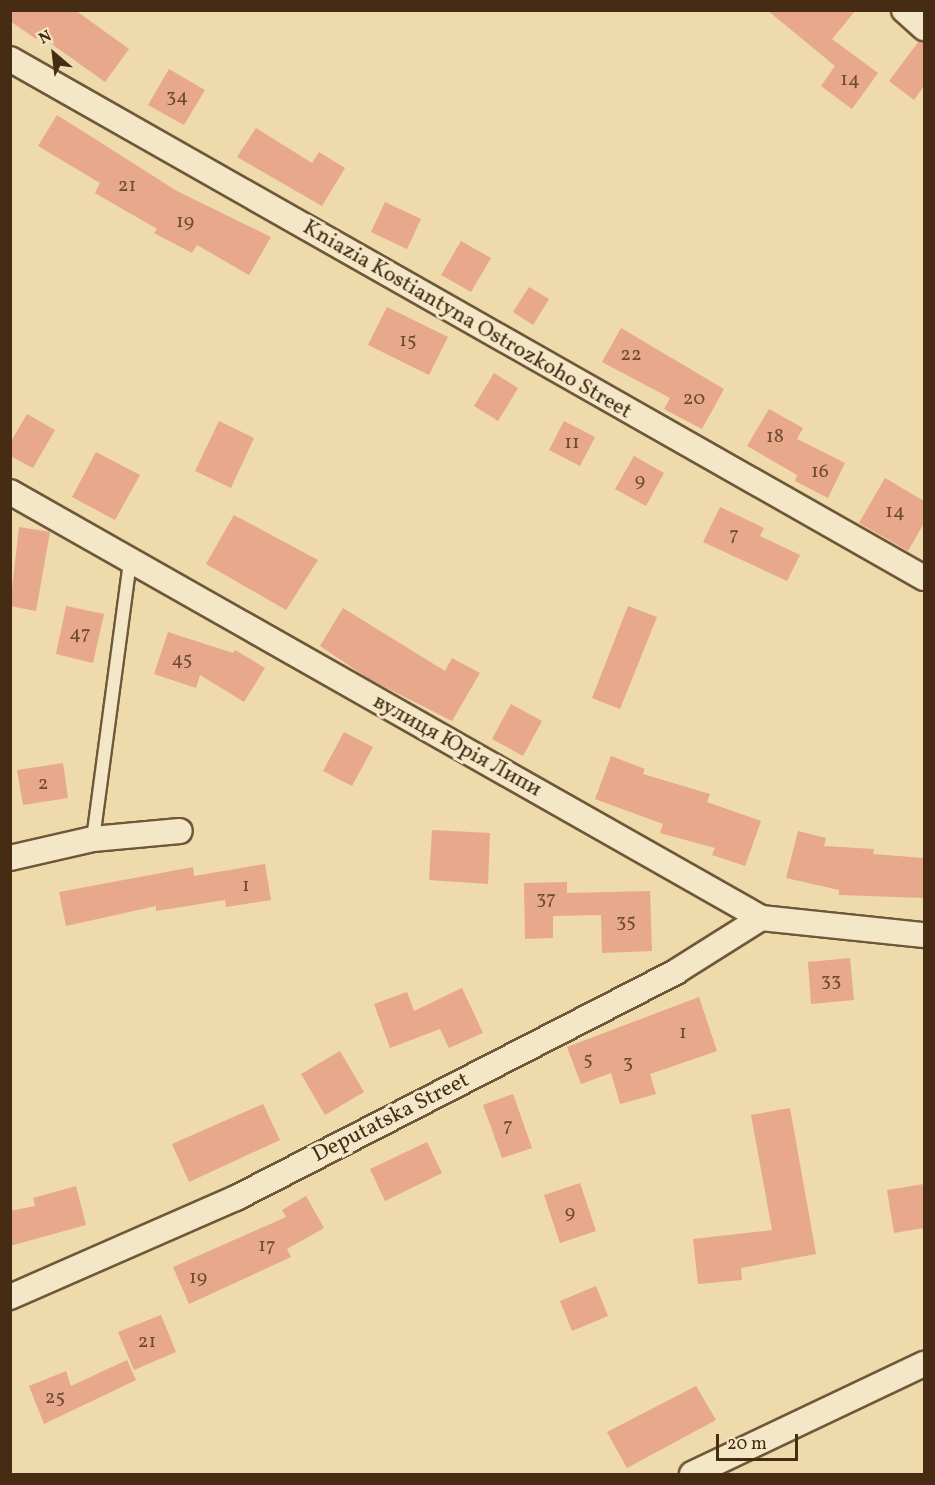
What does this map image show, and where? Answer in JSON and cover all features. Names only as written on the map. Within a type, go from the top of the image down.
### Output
[{"type":"street","points":[[904,10],[924,28]]},
{"type":"street","name":"Kniazia Kostiantyna Ostrozkoho Street","points":[[10,59],[924,578]]},
{"type":"street","name":"вулиця Юрія Липи","points":[[10,492],[760,918],[924,935]]},
{"type":"street","points":[[10,858],[93,839],[180,831]]},
{"type":"street","name":"Deputatska Street","points":[[10,1297],[236,1198],[677,971],[760,918]]},
{"type":"street","points":[[692,1474],[924,1364]]},
{"type":"lane","points":[[93,839],[130,562]]},
{"type":"building","points":[[10,10],[75,10],[129,49],[105,82],[39,35],[36,39],[10,21]]},
{"type":"building","points":[[767,10],[856,10],[832,39],[878,73],[852,109],[821,86],[835,66]]},
{"type":"building","points":[[919,41],[924,42],[924,86],[914,100],[889,81]]},
{"type":"building","points":[[169,69],[205,90],[184,125],[148,105]]},
{"type":"building","points":[[57,115],[177,191],[271,237],[249,275],[197,245],[192,253],[154,233],[157,229],[95,193],[100,183],[38,146]]},
{"type":"building","points":[[256,128],[312,163],[319,152],[345,168],[322,206],[237,157]]},
{"type":"building","points":[[385,202],[421,219],[407,249],[371,232]]},
{"type":"building","points":[[461,241],[491,258],[471,292],[441,275]]},
{"type":"building","points":[[529,287],[549,299],[533,325],[513,312]]},
{"type":"building","points":[[387,307],[448,337],[429,375],[368,345]]},
{"type":"building","points":[[621,328],[724,389],[702,429],[664,409],[670,398],[602,362]]},
{"type":"building","points":[[494,373],[518,388],[498,421],[474,406]]},
{"type":"building","points":[[769,409],[803,428],[797,439],[845,463],[828,498],[795,481],[797,475],[747,446]]},
{"type":"building","points":[[27,414],[55,430],[33,468],[10,456],[10,443]]},
{"type":"building","points":[[219,421],[254,438],[231,488],[195,471]]},
{"type":"building","points":[[564,421],[595,437],[580,466],[549,450]]},
{"type":"building","points":[[96,452],[140,475],[115,520],[72,497]]},
{"type":"building","points":[[634,456],[664,473],[646,506],[615,489]]},
{"type":"building","points":[[885,478],[924,501],[924,523],[908,551],[859,523]]},
{"type":"building","points":[[720,507],[764,528],[760,536],[800,555],[787,581],[703,542]]},
{"type":"building","points":[[234,515],[318,560],[286,610],[206,564]]},
{"type":"building","points":[[19,527],[50,532],[36,611],[10,606]]},
{"type":"building","points":[[66,606],[104,614],[93,663],[56,654]]},
{"type":"building","points":[[628,606],[657,617],[620,709],[592,698]]},
{"type":"building","points":[[343,608],[445,671],[452,658],[480,673],[452,721],[369,679],[320,646]]},
{"type":"building","points":[[168,632],[233,653],[235,650],[265,668],[244,702],[200,675],[196,688],[154,674]]},
{"type":"building","points":[[511,704],[542,721],[523,756],[492,739]]},
{"type":"building","points":[[344,732],[373,747],[352,786],[323,771]]},
{"type":"building","points":[[611,756],[645,769],[643,774],[710,794],[707,802],[761,821],[745,866],[712,855],[715,848],[660,833],[663,824],[595,799]]},
{"type":"building","points":[[63,763],[68,798],[23,805],[17,770]]},
{"type":"building","points":[[432,830],[490,833],[488,884],[429,880]]},
{"type":"building","points":[[798,831],[826,838],[824,846],[874,849],[873,854],[924,858],[924,898],[839,895],[839,890],[786,878]]},
{"type":"building","points":[[265,864],[271,900],[226,907],[225,900],[156,911],[156,906],[66,926],[59,892],[193,867],[194,876]]},
{"type":"building","points":[[567,882],[567,893],[650,891],[652,951],[602,953],[601,915],[553,916],[553,938],[525,939],[524,883]]},
{"type":"building","points":[[850,958],[854,1000],[811,1004],[808,962]]},
{"type":"building","points":[[462,988],[483,1033],[449,1048],[440,1029],[390,1048],[374,1004],[407,992],[414,1011]]},
{"type":"building","points":[[699,997],[717,1051],[650,1074],[656,1094],[620,1104],[611,1073],[581,1084],[567,1047]]},
{"type":"building","points":[[340,1051],[364,1092],[325,1115],[301,1074]]},
{"type":"building","points":[[513,1094],[532,1148],[502,1158],[483,1105]]},
{"type":"building","points":[[263,1104],[280,1140],[189,1182],[172,1144]]},
{"type":"building","points":[[790,1108],[816,1254],[741,1268],[742,1280],[698,1284],[693,1239],[772,1230],[751,1115]]},
{"type":"building","points":[[427,1142],[442,1173],[385,1201],[370,1169]]},
{"type":"building","points":[[580,1183],[596,1231],[560,1243],[544,1195]]},
{"type":"building","points":[[924,1184],[924,1228],[894,1233],[887,1190]]},
{"type":"building","points":[[76,1186],[86,1225],[10,1246],[10,1211],[35,1206],[33,1198]]},
{"type":"building","points":[[306,1196],[324,1228],[287,1249],[291,1257],[189,1304],[173,1267],[286,1217],[282,1210]]},
{"type":"building","points":[[596,1286],[608,1316],[572,1331],[560,1301]]},
{"type":"building","points":[[161,1315],[176,1352],[134,1370],[118,1332]]},
{"type":"building","points":[[127,1360],[136,1380],[44,1424],[29,1386],[66,1371],[71,1386]]},
{"type":"building","points":[[696,1386],[716,1420],[627,1468],[607,1432]]}]
